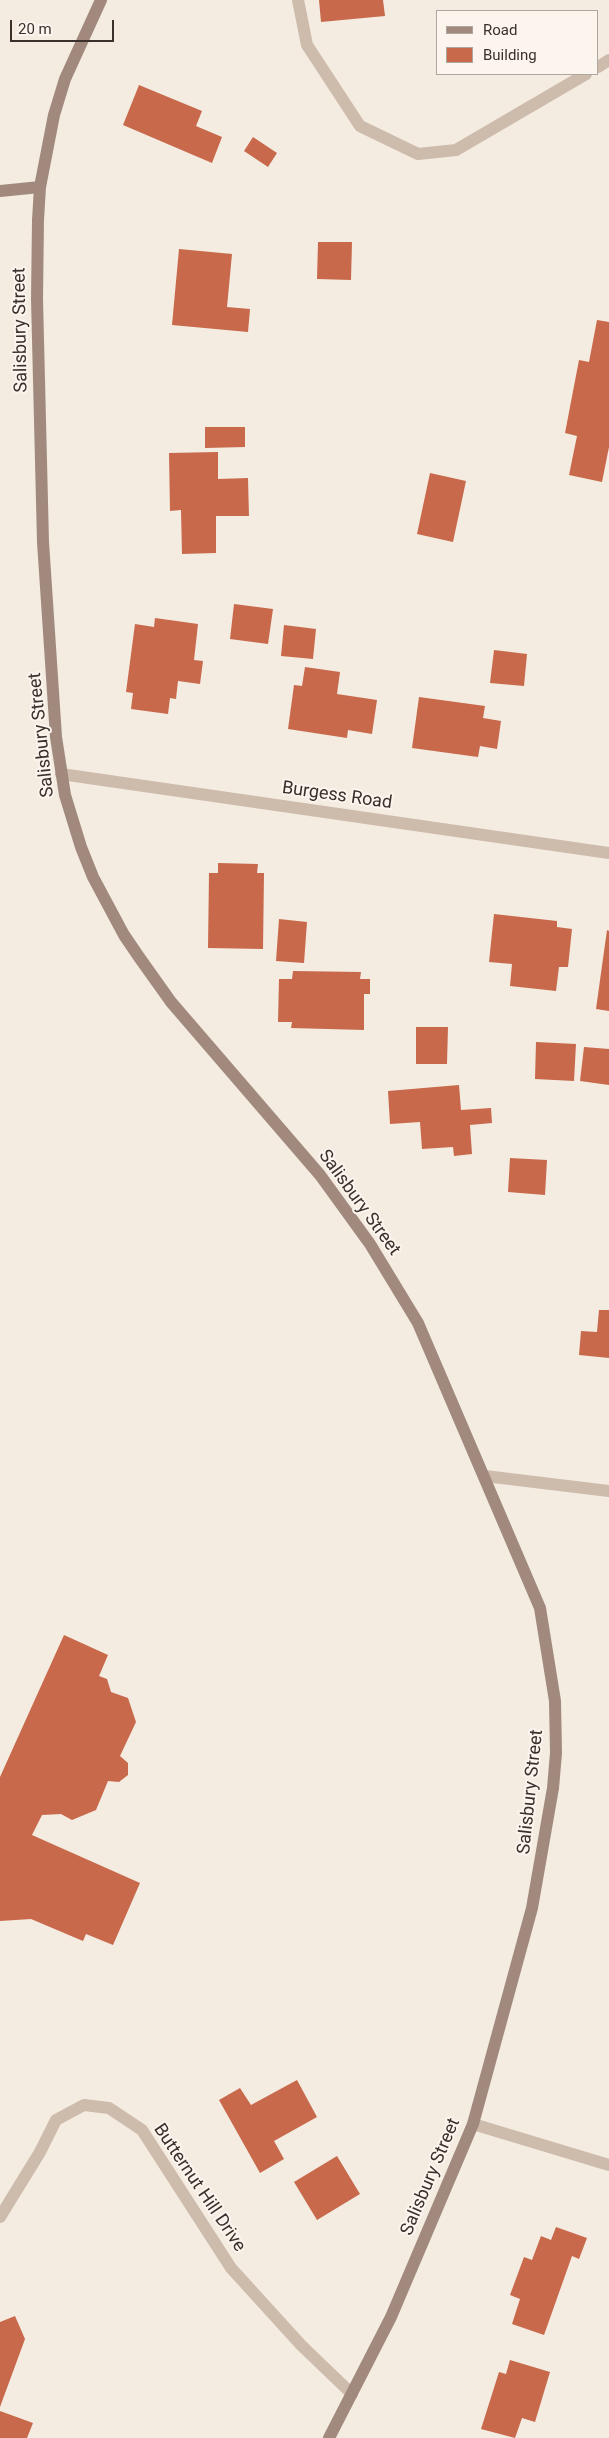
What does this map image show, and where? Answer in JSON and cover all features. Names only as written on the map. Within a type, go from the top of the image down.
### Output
[{"type":"main road","name":"Salisbury Street","points":[[101,0],[65,80],[54,115],[40,187],[38,220],[37,299],[43,542],[56,738],[61,774],[81,848],[97,884],[124,935],[171,1002],[320,1175],[370,1244],[418,1323],[540,1608],[552,1675],[556,1753],[548,1823],[532,1908],[473,2124],[391,2318],[329,2438]]},
{"type":"main road","points":[[0,191],[40,187]]},
{"type":"street","points":[[298,0],[307,45],[360,126],[418,154],[456,150],[584,75]]},
{"type":"street","name":"Burgess Road","points":[[61,774],[609,853]]},
{"type":"street","points":[[485,1476],[609,1491]]},
{"type":"street","name":"Butternut Hill Drive","points":[[0,2217],[40,2152],[56,2120],[84,2104],[109,2108],[142,2130],[231,2268],[301,2345],[352,2394]]},
{"type":"street","points":[[473,2124],[609,2165]]},
{"type":"building","points":[[319,0],[383,0],[385,16],[321,22]]},
{"type":"building","points":[[139,85],[202,111],[196,126],[222,137],[212,163],[123,125]]},
{"type":"building","points":[[253,137],[277,153],[268,167],[244,151]]},
{"type":"building","points":[[318,242],[352,242],[351,280],[317,279]]},
{"type":"building","points":[[179,249],[232,254],[227,307],[250,309],[248,332],[172,325]]},
{"type":"building","points":[[597,320],[609,322],[609,447],[602,482],[569,475],[577,436],[565,433],[579,360],[589,362]]},
{"type":"building","points":[[205,427],[245,427],[245,447],[205,448]]},
{"type":"building","points":[[218,452],[218,479],[248,478],[249,516],[216,516],[216,553],[182,554],[181,510],[170,511],[169,453]]},
{"type":"building","points":[[430,473],[466,481],[453,542],[417,534]]},
{"type":"building","points":[[234,604],[273,609],[268,644],[230,639]]},
{"type":"building","points":[[155,618],[198,624],[194,660],[203,661],[200,684],[178,681],[176,699],[170,698],[168,714],[131,709],[133,693],[126,692],[135,624],[154,627]]},
{"type":"building","points":[[284,625],[316,629],[313,659],[281,656]]},
{"type":"building","points":[[494,650],[527,654],[524,686],[490,683]]},
{"type":"building","points":[[305,667],[340,672],[337,694],[377,700],[372,734],[348,730],[347,738],[288,729],[294,685],[302,686]]},
{"type":"building","points":[[419,697],[485,706],[483,718],[501,721],[497,749],[480,746],[478,757],[412,748]]},
{"type":"building","points":[[218,863],[258,864],[257,873],[264,873],[263,949],[208,948],[209,873],[218,873]]},
{"type":"building","points":[[494,914],[557,921],[557,927],[572,929],[568,967],[559,967],[556,991],[510,986],[512,964],[489,962]]},
{"type":"building","points":[[279,919],[307,922],[304,963],[276,961]]},
{"type":"building","points":[[607,930],[609,931],[609,1011],[596,1009]]},
{"type":"building","points":[[293,971],[361,972],[360,979],[370,979],[370,994],[364,994],[364,1030],[291,1028],[292,1022],[278,1022],[279,979],[292,979]]},
{"type":"building","points":[[416,1027],[448,1027],[447,1064],[416,1064]]},
{"type":"building","points":[[536,1042],[576,1044],[574,1081],[535,1079]]},
{"type":"building","points":[[584,1047],[609,1049],[609,1085],[580,1081]]},
{"type":"building","points":[[459,1085],[461,1110],[491,1108],[492,1123],[470,1125],[472,1154],[454,1156],[453,1147],[422,1149],[420,1122],[390,1124],[388,1091]]},
{"type":"building","points":[[510,1158],[547,1160],[545,1195],[508,1192]]},
{"type":"building","points":[[599,1310],[609,1310],[609,1358],[579,1355],[581,1331],[597,1332]]},
{"type":"building","points":[[64,1635],[108,1655],[99,1676],[107,1679],[111,1692],[128,1698],[136,1722],[120,1756],[128,1763],[128,1775],[119,1782],[108,1781],[96,1810],[72,1820],[61,1814],[42,1815],[32,1835],[140,1883],[113,1945],[86,1934],[83,1941],[31,1919],[0,1921],[0,1777]]},
{"type":"building","points":[[297,2080],[317,2117],[274,2141],[284,2159],[260,2173],[219,2100],[240,2088],[251,2105]]},
{"type":"building","points":[[337,2156],[360,2194],[317,2220],[294,2182]]},
{"type":"building","points":[[556,2227],[587,2238],[579,2259],[572,2256],[544,2335],[512,2324],[520,2299],[510,2295],[524,2257],[532,2260],[541,2236],[551,2240]]},
{"type":"building","points":[[15,2316],[25,2339],[0,2407],[0,2322]]},
{"type":"building","points":[[510,2360],[550,2372],[535,2422],[522,2418],[515,2438],[481,2429],[499,2372],[506,2374]]},
{"type":"building","points":[[0,2411],[33,2423],[27,2438],[0,2438]]}]
